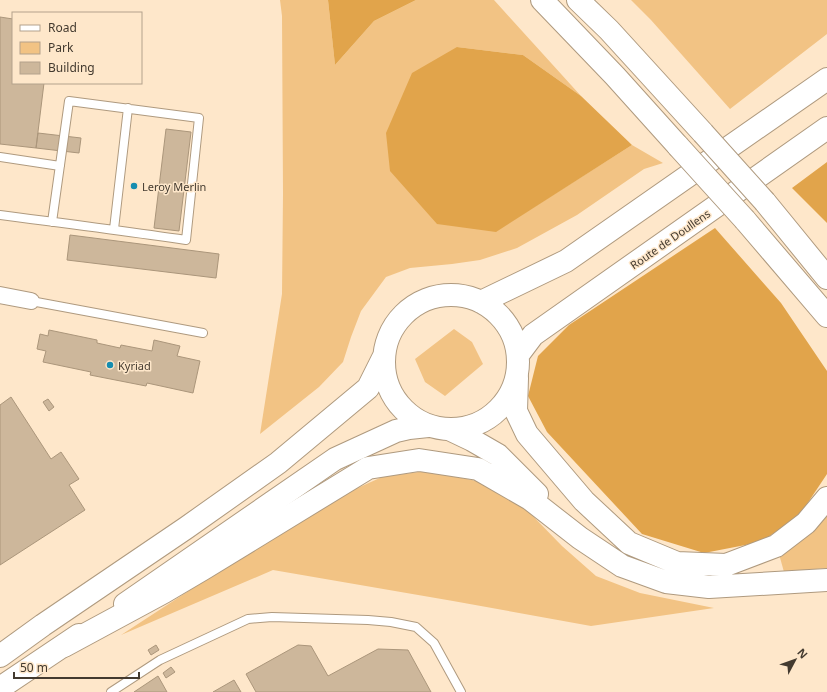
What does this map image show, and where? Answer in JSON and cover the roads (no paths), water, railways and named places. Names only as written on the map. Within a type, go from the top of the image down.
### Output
[{"type":"main road","points":[[542,0],[615,76],[745,220],[827,316]]},
{"type":"main road","points":[[578,0],[609,30],[704,133],[765,202],[827,278]]},
{"type":"main road","points":[[481,302],[566,261],[827,79]]},
{"type":"main road","name":"Route de Doullens","points":[[518,355],[534,336],[827,128]]},
{"type":"main road","points":[[783,224],[827,259]]},
{"type":"main road","points":[[0,656],[278,463],[368,388],[384,356],[389,335],[401,317],[418,303],[438,296],[460,295],[481,302],[499,315],[512,333],[518,355],[516,410],[527,434],[584,501],[629,543],[677,563],[726,565],[776,546],[806,523],[827,498]]},
{"type":"main road","points":[[384,356],[385,377],[393,398],[408,414],[428,426]]},
{"type":"main road","points":[[450,430],[473,426],[493,415],[508,399],[517,378]]},
{"type":"main road","points":[[0,688],[64,646],[336,459],[396,431],[428,426],[450,430],[472,440],[498,455],[580,538]]},
{"type":"main road","points":[[64,646],[164,592],[368,468],[419,460],[478,469],[530,499],[580,538],[622,566],[666,582],[709,587],[827,580]]},
{"type":"street","points":[[0,295],[31,301]]},
{"type":"street","points":[[0,643],[43,625]]},
{"type":"lane","points":[[0,215],[52,222],[114,229],[186,240],[199,118],[69,101],[52,222]]},
{"type":"lane","points":[[114,229],[128,108]]},
{"type":"lane","points":[[0,156],[60,166]]},
{"type":"lane","points":[[31,301],[202,333]]},
{"type":"lane","points":[[111,692],[160,660],[248,620],[272,616],[368,620],[391,622],[416,627],[434,643],[460,692]]},
{"type":"place","name":"Leroy Merlin","points":[[134,186]]},
{"type":"place","name":"Kyriad","points":[[110,365]]}]
